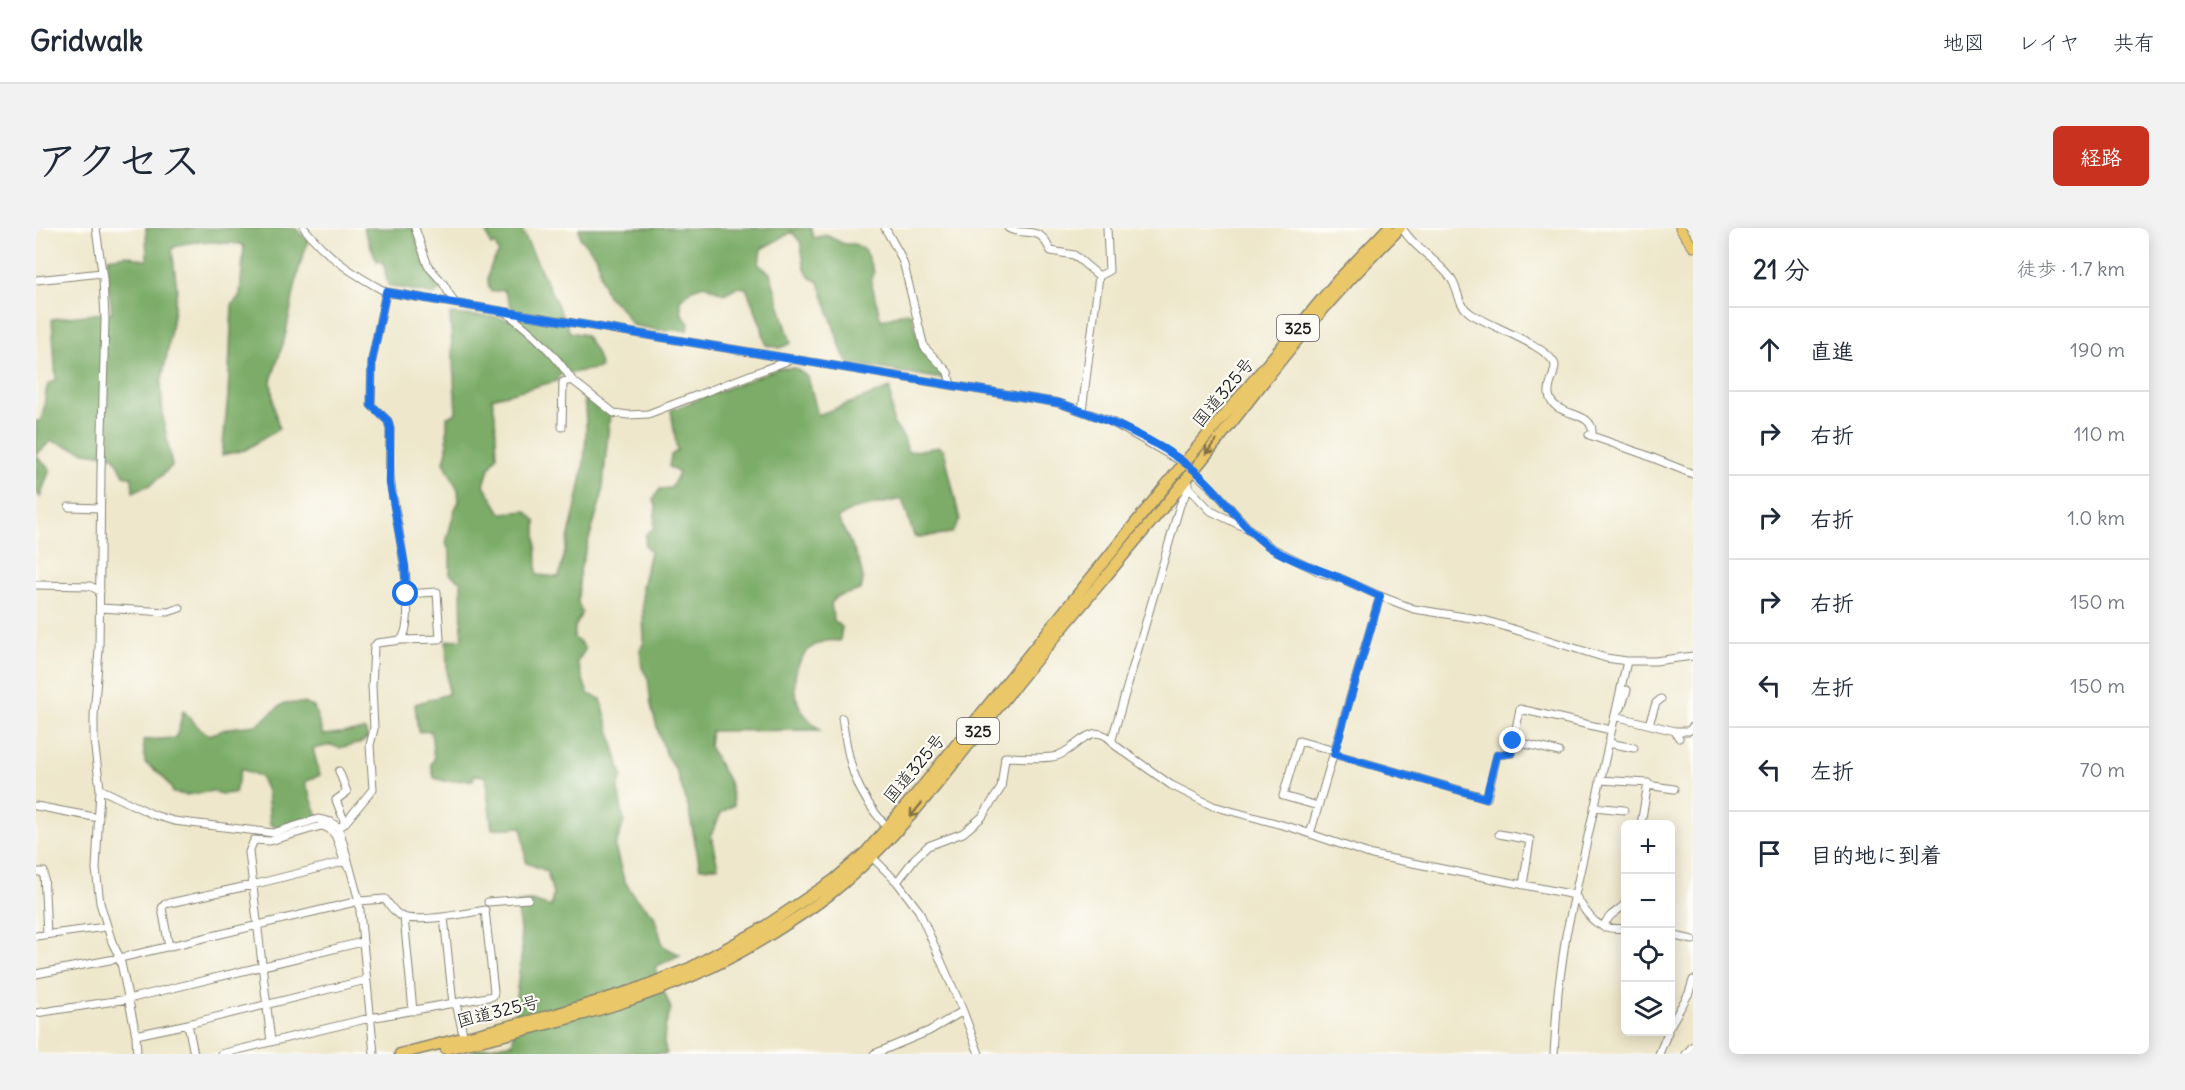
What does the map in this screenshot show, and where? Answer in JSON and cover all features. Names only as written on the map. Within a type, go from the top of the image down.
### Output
[{"type":"highway","name":"国道325号","points":[[869,854],[886,826],[921,788],[1184,463],[1338,280],[1388,228]]},
{"type":"highway","name":"国道325号","points":[[400,1054],[558,1022],[678,983],[758,942],[832,893],[869,854],[914,813],[990,717],[1344,286],[1401,228]]},
{"type":"highway","name":"国道325号","points":[[428,1054],[464,1041]]},
{"type":"main road","points":[[1680,228],[1693,247]]},
{"type":"street","points":[[96,228],[105,319],[100,608],[94,716],[100,789],[96,869],[100,903],[106,927],[120,958],[136,1035],[137,1054]]},
{"type":"street","points":[[304,228],[351,273],[386,292],[1059,403],[1110,421],[1184,463],[1191,473],[1214,489],[1250,529],[1270,547],[1322,573],[1340,578],[1414,609],[1484,620],[1606,658],[1627,662],[1693,656]]},
{"type":"street","points":[[415,228],[428,266],[443,283],[454,302]]},
{"type":"street","points":[[885,228],[904,265],[924,347],[948,372],[951,385]]},
{"type":"street","points":[[1008,228],[1013,232],[1036,234],[1042,237],[1051,251],[1074,255],[1099,276]]},
{"type":"street","points":[[1099,276],[1109,271],[1107,228]]},
{"type":"street","points":[[1401,228],[1412,242],[1451,278],[1465,309],[1485,322],[1536,347],[1553,360],[1555,371],[1549,388],[1550,401],[1555,406],[1588,421],[1593,431],[1588,435],[1693,474]]},
{"type":"street","points":[[36,280],[102,273]]},
{"type":"street","points":[[1082,411],[1099,276]]},
{"type":"street","points":[[386,292],[372,360],[371,405],[388,421],[390,429],[390,483],[405,567],[407,627],[401,640]]},
{"type":"street","points":[[503,310],[545,346],[562,364],[572,380],[614,413],[628,416],[648,414],[792,359]]},
{"type":"street","points":[[562,427],[563,382],[572,380]]},
{"type":"street","points":[[1112,739],[1180,505],[1189,488],[1191,473]]},
{"type":"street","points":[[1189,488],[1211,511],[1250,529]]},
{"type":"street","points":[[69,507],[100,508]]},
{"type":"street","points":[[36,585],[90,586],[100,591]]},
{"type":"street","points":[[342,825],[373,789],[370,745],[374,729],[372,686],[374,647],[377,643],[401,640],[440,639],[437,592],[406,594]]},
{"type":"street","points":[[1311,834],[1380,596]]},
{"type":"street","points":[[100,608],[168,612],[180,608]]},
{"type":"street","points":[[1554,1054],[1558,992],[1566,935],[1627,662]]},
{"type":"street","points":[[1615,714],[1621,708],[1627,690]]},
{"type":"street","points":[[1649,724],[1656,703],[1661,699]]},
{"type":"street","points":[[1318,806],[1283,796],[1299,741],[1486,798],[1497,755],[1511,753],[1520,709],[1611,730]]},
{"type":"street","points":[[1615,714],[1677,734],[1689,731],[1692,727]]},
{"type":"street","points":[[842,718],[849,764],[870,808],[886,826]]},
{"type":"street","points":[[897,882],[915,858],[928,846],[963,833],[982,818],[1001,788],[1005,758],[1052,758],[1064,754],[1085,736],[1093,734],[1112,739],[1116,746],[1171,785],[1213,806],[1311,834],[1372,855],[1575,895],[1589,917],[1603,927],[1621,928]]},
{"type":"street","points":[[1513,741],[1559,752]]},
{"type":"street","points":[[1609,743],[1634,748]]},
{"type":"street","points":[[339,771],[347,792],[336,800],[359,901],[374,1054]]},
{"type":"street","points":[[1600,780],[1648,783],[1642,820]]},
{"type":"street","points":[[1647,786],[1674,789]]},
{"type":"street","points":[[100,789],[154,815],[174,821],[273,833],[318,819],[342,825]]},
{"type":"street","points":[[36,806],[99,818]]},
{"type":"street","points":[[1594,807],[1624,810]]},
{"type":"street","points":[[271,1042],[249,852],[254,840],[270,841],[321,826],[329,827],[335,833],[343,862],[351,871]]},
{"type":"street","points":[[1499,834],[1530,840],[1523,885]]},
{"type":"street","points":[[869,854],[912,900],[925,923],[979,1054]]},
{"type":"street","points":[[169,947],[162,908],[165,904],[343,862]]},
{"type":"street","points":[[36,872],[44,872],[47,934]]},
{"type":"street","points":[[221,1054],[370,1018],[493,996],[485,910],[489,893]]},
{"type":"street","points":[[488,902],[528,898]]},
{"type":"street","points":[[36,974],[169,947],[359,901],[385,899],[400,916],[404,917],[444,917],[485,910]]},
{"type":"street","points":[[1603,927],[1609,915],[1621,908]]},
{"type":"street","points":[[404,917],[413,1011]]},
{"type":"street","points":[[444,917],[455,1004],[464,1041]]},
{"type":"street","points":[[36,936],[106,927]]},
{"type":"street","points":[[1675,936],[1693,940]]},
{"type":"street","points":[[36,1013],[128,999],[363,942]]},
{"type":"street","points":[[136,1035],[366,980]]},
{"type":"street","points":[[1675,1019],[1689,993],[1693,980]]},
{"type":"street","points":[[874,1054],[929,1031],[963,1011]]},
{"type":"street","points":[[188,1024],[194,1054]]},
{"type":"street","points":[[1659,1054],[1666,1036]]},
{"type":"street","points":[[1686,1054],[1693,1046]]},
{"type":"green space","points":[[146,228],[295,228],[308,241],[299,268],[285,337],[271,381],[279,429],[245,450],[222,455],[228,395],[232,305],[240,295],[244,247],[241,244],[205,242],[186,243],[172,249],[177,289],[161,384],[163,417],[172,466],[152,484],[133,492],[132,477],[124,475],[114,456],[85,452],[51,441],[36,455],[36,421],[40,421],[42,416],[49,383],[56,381],[52,319],[112,312],[107,274],[108,258],[127,255],[147,261]]},
{"type":"green space","points":[[363,228],[413,228],[427,269],[437,278],[441,289],[434,295],[388,285],[383,262],[377,261]]},
{"type":"green space","points":[[485,228],[521,228],[570,332],[585,335],[596,352],[601,368],[559,375],[557,381],[492,398],[497,456],[489,469],[484,485],[501,513],[526,511],[536,521],[537,575],[559,577],[584,463],[586,417],[583,394],[610,414],[602,495],[580,570],[578,602],[582,613],[575,627],[574,638],[582,644],[585,650],[577,662],[588,694],[601,699],[622,776],[618,788],[624,822],[615,847],[624,880],[634,896],[654,915],[663,946],[680,955],[655,967],[671,1009],[665,1028],[664,1044],[667,1054],[471,1054],[474,1050],[513,1043],[515,1004],[522,951],[517,902],[532,901],[551,907],[553,894],[547,871],[526,863],[522,827],[492,829],[485,776],[474,775],[473,780],[444,781],[434,778],[431,764],[434,759],[431,731],[418,732],[415,704],[448,694],[446,641],[462,639],[461,582],[450,574],[450,553],[446,543],[459,501],[458,490],[444,462],[447,450],[447,417],[456,412],[450,314],[509,320],[512,308],[504,290],[491,292],[489,287],[489,272],[499,253],[495,244],[491,246]]},
{"type":"green space","points":[[579,228],[811,228],[813,238],[826,235],[844,244],[855,244],[865,251],[874,272],[871,281],[881,320],[907,312],[912,315],[920,348],[942,372],[943,379],[848,363],[842,352],[819,282],[810,278],[804,266],[801,243],[792,232],[761,249],[759,265],[770,273],[791,343],[780,348],[766,345],[761,325],[746,288],[737,287],[724,294],[704,285],[692,289],[680,300],[682,314],[689,324],[688,330],[657,330],[632,325],[620,307],[607,296],[597,257],[580,238]]},
{"type":"green space","points":[[779,368],[795,368],[808,377],[818,415],[890,388],[893,423],[904,438],[908,452],[939,447],[944,450],[960,520],[952,533],[914,536],[902,499],[851,510],[838,518],[859,563],[863,582],[861,590],[836,597],[831,604],[834,621],[842,627],[840,641],[827,641],[815,645],[806,652],[796,673],[796,697],[801,709],[820,730],[711,731],[709,746],[729,782],[734,805],[721,813],[711,835],[718,867],[700,868],[688,806],[676,770],[667,757],[659,734],[651,705],[648,678],[642,668],[640,650],[644,642],[642,587],[650,551],[645,545],[646,534],[654,528],[656,506],[653,499],[660,489],[671,488],[679,473],[669,467],[671,455],[677,451],[671,410]]},
{"type":"green space","points":[[36,456],[50,469],[40,497],[36,491]]},
{"type":"green space","points":[[284,703],[303,703],[314,707],[323,735],[365,730],[368,738],[360,743],[339,748],[331,745],[313,749],[320,775],[305,782],[318,816],[300,824],[282,828],[270,824],[267,791],[260,776],[241,769],[235,793],[221,794],[213,791],[186,795],[173,793],[158,772],[145,763],[143,740],[175,738],[183,710],[201,730],[209,735],[229,728],[256,725]]},
{"type":"route","points":[[406,594],[405,567],[390,483],[390,429],[388,421],[371,405],[372,360],[386,292],[610,327],[1059,403],[1110,421],[1194,470],[1270,547],[1322,573],[1340,578],[1380,596],[1334,754],[1486,798],[1497,755],[1511,753],[1513,741]]}]
